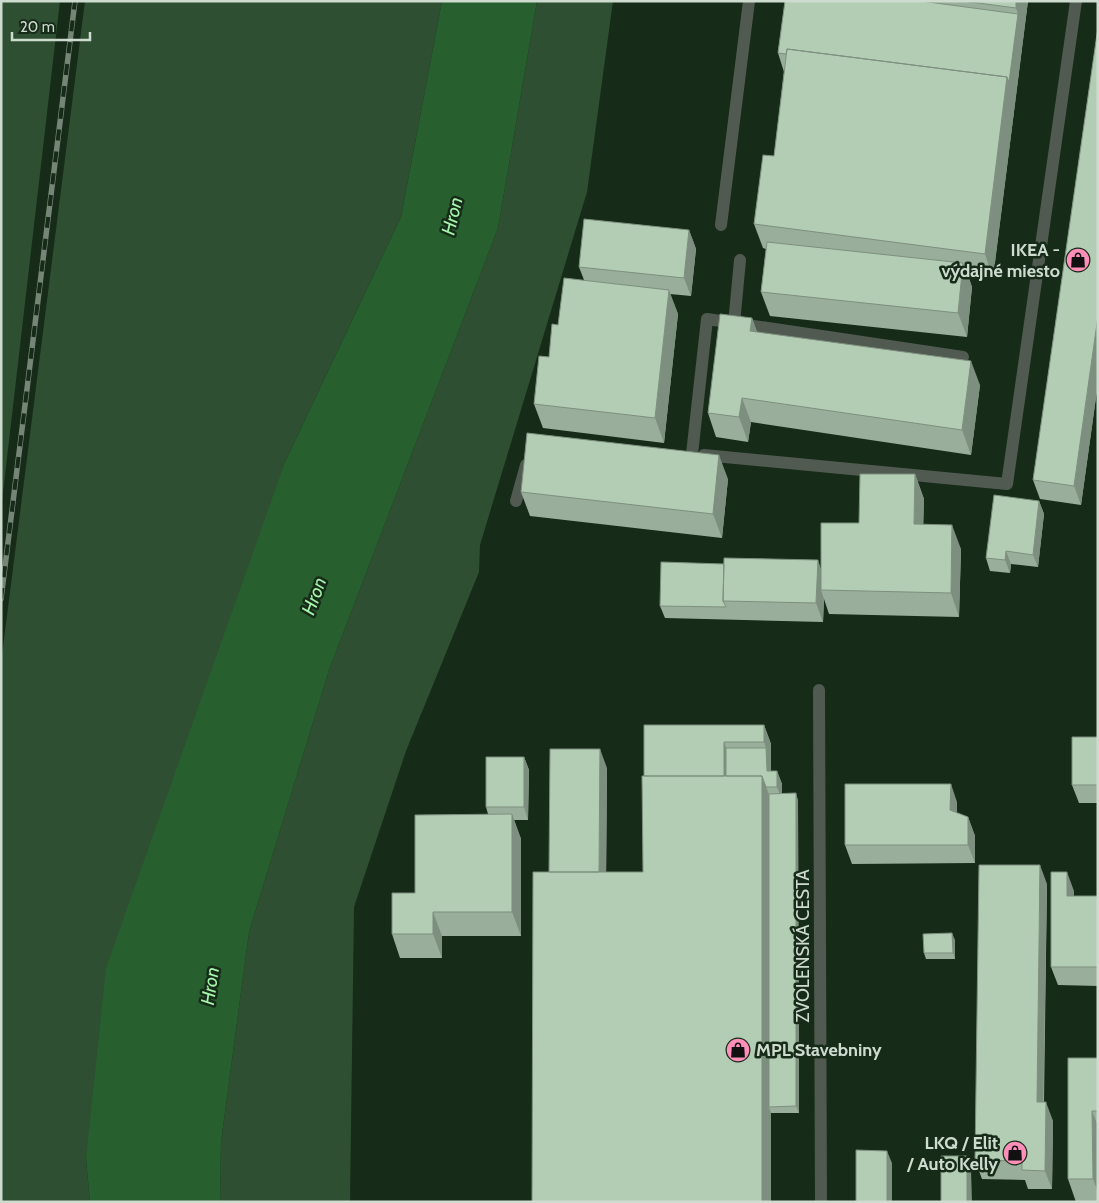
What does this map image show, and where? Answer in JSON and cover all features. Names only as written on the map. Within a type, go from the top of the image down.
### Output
[{"type":"lane","points":[[720,225],[750,1]]},
{"type":"lane","points":[[963,357],[707,319],[688,454],[1007,484],[1076,1]]},
{"type":"lane","points":[[734,324],[740,260]]},
{"type":"lane","points":[[516,501],[529,455]]},
{"type":"lane","name":"ZVOLENSKÁ CESTA","points":[[820,690],[821,1202]]},
{"type":"shaded area","points":[[1,1],[60,1],[1,510]]},
{"type":"shaded area","points":[[85,1],[442,1],[401,217],[285,462],[86,1159],[90,1202],[1,1202],[1,663]]},
{"type":"shaded area","points":[[537,1],[613,1],[587,192],[480,545],[479,572],[406,751],[354,907],[350,1202],[220,1202],[221,1142],[249,932],[329,670],[498,228]]},
{"type":"water","name":"Hron","points":[[442,1],[537,1],[498,228],[329,670],[249,932],[221,1142],[220,1202],[90,1202],[86,1159],[106,968],[285,462],[401,217]]},
{"type":"building","points":[[785,1],[921,1],[1018,14],[1009,82],[1007,77],[787,49],[786,54],[778,53]]},
{"type":"building","points":[[963,1],[1016,1],[1016,8]]},
{"type":"building","points":[[1098,27],[1098,316],[1074,486],[1033,480]]},
{"type":"building","points":[[787,49],[1007,77],[985,254],[754,224],[763,155],[774,156]]},
{"type":"building","points":[[584,219],[689,230],[684,278],[579,267]]},
{"type":"building","points":[[767,242],[963,263],[958,313],[761,292]]},
{"type":"building","points":[[564,278],[669,290],[655,418],[534,404],[539,356],[549,357],[552,324],[558,325]]},
{"type":"building","points":[[720,314],[752,318],[750,331],[971,361],[962,430],[742,398],[739,417],[708,413]]},
{"type":"building","points":[[527,433],[719,455],[713,514],[521,492]]},
{"type":"building","points":[[860,474],[915,474],[914,524],[952,525],[951,593],[821,590],[821,523],[859,523]]},
{"type":"building","points":[[994,495],[1039,501],[1033,555],[1006,551],[1005,560],[986,558]]},
{"type":"building","points":[[724,558],[818,560],[816,603],[723,601]]},
{"type":"building","points":[[661,562],[724,564],[723,601],[726,607],[660,606]]},
{"type":"building","points":[[644,725],[764,725],[764,742],[724,742],[724,776],[644,776]]},
{"type":"building","points":[[1072,737],[1098,737],[1098,785],[1072,785]]},
{"type":"building","points":[[726,748],[766,748],[767,771],[777,771],[777,787],[766,787],[762,776],[726,776]]},
{"type":"building","points":[[550,749],[600,749],[599,872],[549,872]]},
{"type":"building","points":[[486,757],[524,757],[524,807],[486,807]]},
{"type":"building","points":[[642,776],[762,776],[762,1202],[532,1202],[533,872],[643,872]]},
{"type":"building","points":[[845,784],[951,784],[950,810],[968,817],[968,845],[845,845]]},
{"type":"building","points":[[796,793],[796,1106],[769,1107],[769,794]]},
{"type":"building","points":[[512,814],[512,912],[433,912],[433,934],[392,934],[392,893],[415,893],[415,815]]},
{"type":"building","points":[[979,865],[1040,865],[1037,1102],[1046,1102],[1045,1171],[1022,1170],[1022,1161],[975,1160]]},
{"type":"building","points":[[1051,872],[1067,872],[1067,896],[1098,896],[1098,967],[1051,967]]},
{"type":"building","points":[[952,933],[953,953],[924,953],[923,934]]},
{"type":"building","points":[[1068,1058],[1098,1058],[1098,1111],[1092,1111],[1093,1179],[1068,1179]]},
{"type":"building","points":[[856,1150],[887,1151],[887,1202],[856,1202]]},
{"type":"building","points":[[941,1156],[967,1156],[967,1202],[941,1202]]},
{"type":"railway","points":[[1,599],[75,1]]},
{"type":"place","name":"IKEA - výdajné miesto","points":[[1078,260]]},
{"type":"place","name":"MPL Stavebniny","points":[[738,1050]]},
{"type":"place","name":"LKQ / Elit / Auto Kelly","points":[[1015,1153]]}]
